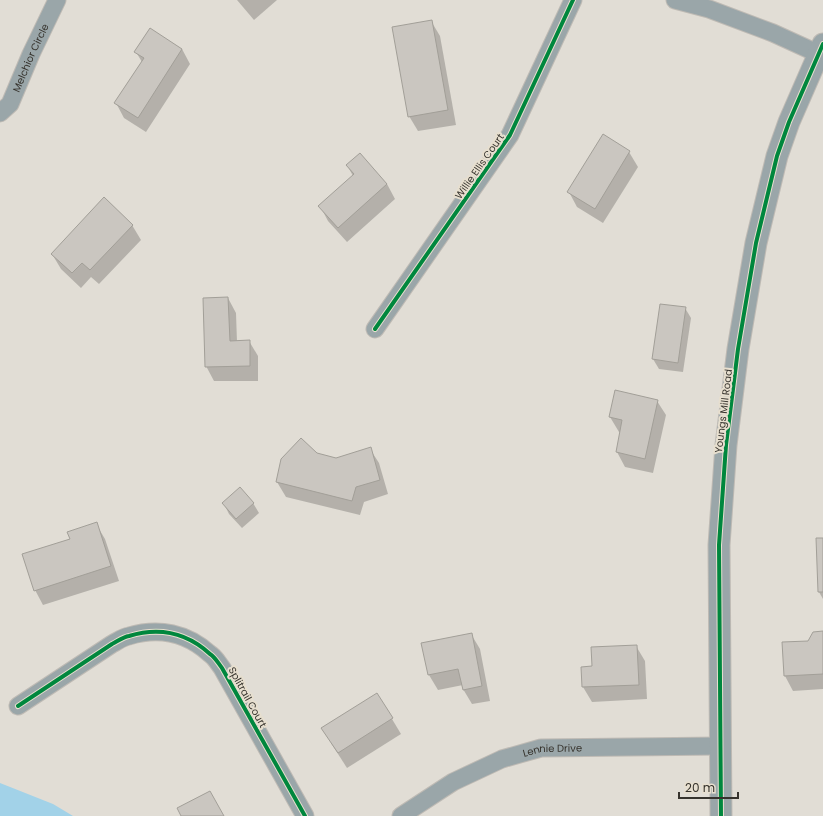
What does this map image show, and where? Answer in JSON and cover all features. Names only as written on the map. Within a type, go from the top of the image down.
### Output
[{"type":"street","name":"Melchior Circle","points":[[0,113],[10,104],[31,54],[57,0]]},
{"type":"street","name":"Willie Ellis Court","points":[[375,329],[510,135],[573,0]]},
{"type":"street","points":[[674,0],[709,9],[821,49]]},
{"type":"street","name":"Youngs Mill Road","points":[[721,816],[719,545],[726,445],[738,349],[756,243],[777,156],[789,122],[821,49]]},
{"type":"street","name":"Splitrail Court","points":[[18,706],[112,644],[128,636],[154,631],[172,633],[189,639],[211,654],[222,668],[305,816]]},
{"type":"street","name":"Lennie Drive","points":[[402,816],[453,782],[502,759],[541,748],[720,746]]},
{"type":"water","points":[[0,783],[53,804],[73,816],[0,816]]},
{"type":"building","points":[[432,20],[448,110],[408,117],[392,27]]},
{"type":"building","points":[[150,28],[182,49],[138,118],[114,103],[144,58],[134,52]]},
{"type":"building","points":[[603,134],[630,151],[595,209],[567,192]]},
{"type":"building","points":[[360,153],[387,184],[338,228],[318,206],[354,174],[346,165]]},
{"type":"building","points":[[104,197],[133,225],[90,270],[82,263],[72,273],[51,254]]},
{"type":"building","points":[[228,297],[230,341],[250,340],[250,366],[205,367],[203,298]]},
{"type":"building","points":[[660,304],[686,307],[678,363],[652,359]]},
{"type":"building","points":[[615,390],[658,400],[645,459],[616,452],[622,420],[609,417]]},
{"type":"building","points":[[301,438],[317,453],[336,458],[371,447],[380,480],[356,487],[352,501],[276,482],[281,459]]},
{"type":"building","points":[[240,487],[254,503],[236,519],[222,503]]},
{"type":"building","points":[[97,522],[111,566],[34,591],[22,554],[70,539],[67,532]]},
{"type":"building","points":[[816,538],[823,538],[823,592],[818,592]]},
{"type":"building","points":[[823,631],[823,674],[784,676],[782,642],[808,641],[813,632]]},
{"type":"building","points":[[472,633],[482,686],[463,690],[458,669],[428,675],[421,643]]},
{"type":"building","points":[[637,645],[639,685],[582,687],[581,667],[592,666],[591,647]]},
{"type":"building","points":[[377,693],[393,718],[338,753],[321,728]]},
{"type":"building","points":[[210,791],[224,816],[181,816],[177,808]]},
{"type":"cycle path","points":[[375,329],[510,135],[573,0]]},
{"type":"cycle path","points":[[721,816],[719,545],[726,445],[738,349],[756,243],[777,156],[789,122],[823,44]]},
{"type":"cycle path","points":[[18,706],[125,637],[151,632],[162,632],[182,637],[201,647],[213,657],[222,668],[305,816]]}]
